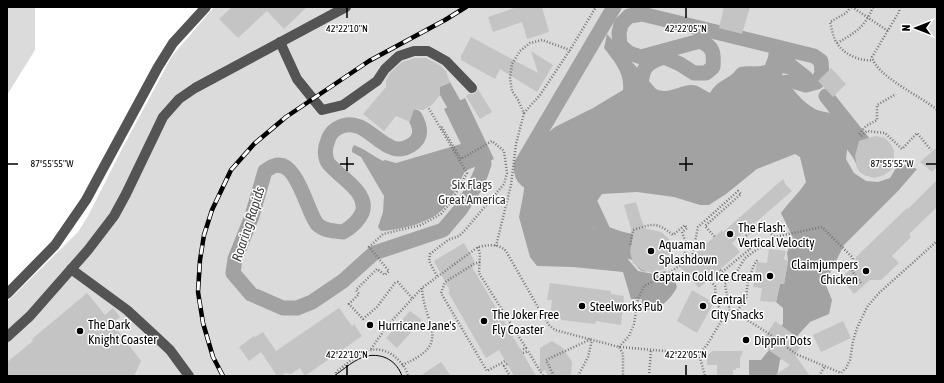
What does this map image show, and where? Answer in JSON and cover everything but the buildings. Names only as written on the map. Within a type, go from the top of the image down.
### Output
[{"type":"lane","points":[[7,294],[55,245],[86,200],[158,67],[174,44],[206,7]]},
{"type":"lane","points":[[7,337],[30,316],[88,250],[114,216],[163,117],[179,99],[194,88],[346,7]]},
{"type":"lane","points":[[280,42],[297,79],[322,110],[343,105],[377,81],[399,56],[414,51],[428,51],[446,61],[472,88]]},
{"type":"lane","points":[[71,268],[126,310],[153,334],[170,350],[189,376]]},
{"type":"path","points":[[496,246],[511,185],[516,144],[524,113],[540,95],[596,7]]},
{"type":"path","points":[[873,60],[866,61],[859,59],[844,51],[837,43],[830,22],[846,13],[851,7],[888,31]]},
{"type":"path","points":[[837,43],[854,34],[869,18],[873,7]]},
{"type":"path","points":[[900,7],[899,12],[872,57],[873,60],[882,72],[937,110]]},
{"type":"path","points":[[524,113],[512,91],[510,78],[512,64],[520,51],[530,43],[542,40],[570,50]]},
{"type":"path","points":[[896,94],[876,105],[877,120],[866,126],[860,135],[867,131],[885,133],[902,149],[917,133],[931,150]]},
{"type":"path","points":[[412,298],[398,282],[395,283],[377,307],[364,319],[349,304],[359,294],[356,290],[377,269],[385,275],[389,271],[369,247],[383,234],[421,225],[442,214],[451,202],[467,173],[428,107],[461,159],[492,141],[504,151],[507,173],[504,184],[466,229],[459,236],[448,240],[430,254],[429,260],[437,276]]},
{"type":"path","points":[[692,257],[698,227],[738,191],[741,194],[705,226],[715,237]]},
{"type":"path","points":[[720,270],[722,272],[750,249],[742,240],[762,222],[774,237]]},
{"type":"path","points":[[619,347],[629,336],[634,324],[638,299],[644,286],[669,273],[682,264],[686,246],[682,232],[688,228],[685,225],[673,235],[662,227],[651,224],[633,230],[631,245]]},
{"type":"path","points":[[730,313],[725,284],[736,273],[745,258],[774,237],[822,227],[852,258],[852,271],[861,283]]},
{"type":"path","points":[[699,354],[707,345],[723,318],[730,313],[736,313],[768,333],[796,354],[841,374],[850,360],[857,328],[867,307],[879,293],[937,241]]},
{"type":"path","points":[[371,349],[384,330],[422,288],[478,247],[488,245],[501,247],[506,251],[539,309],[549,325],[555,330],[619,347],[699,354]]},
{"type":"path","points":[[478,247],[480,262],[479,273],[526,348],[522,352],[528,351],[543,376]]},
{"type":"path","points":[[736,313],[746,298],[748,280],[758,259]]},
{"type":"path","points":[[480,262],[474,264],[445,282],[441,293],[487,371],[506,363],[504,366],[510,376]]},
{"type":"path","points":[[709,279],[715,286],[716,300],[723,318]]},
{"type":"path","points":[[402,365],[419,356],[430,346],[432,334],[431,322],[422,299],[422,288]]},
{"type":"path","points":[[554,376],[546,360],[592,339]]},
{"type":"path","points":[[578,376],[588,357],[592,339]]},
{"type":"path","points":[[619,347],[623,354],[623,376]]},
{"type":"path","points":[[331,376],[363,352],[376,348],[389,352],[399,360],[408,376]]},
{"type":"path","points":[[649,375],[651,350]]},
{"type":"path","points":[[699,354],[705,376]]},
{"type":"path","points":[[819,376],[825,366]]},
{"type":"green space","points":[[7,7],[35,7],[35,50],[7,95]]},
{"type":"green space","name":"Six Flags Great America","points":[[214,7],[937,7],[937,376],[7,376],[7,302],[78,232],[88,216],[172,56]]},
{"type":"shaded area","points":[[607,34],[656,89],[661,91],[687,85],[694,85],[710,93],[717,84],[739,68],[743,66],[765,65],[771,39],[787,45],[799,66],[784,68],[782,75],[797,94],[810,106],[836,115],[841,120],[858,145],[848,143],[846,159],[854,173],[866,181],[878,182],[890,178],[899,163],[917,169],[898,191],[844,245],[825,283],[832,300],[829,314],[810,322],[799,334],[780,360],[777,376],[749,376],[749,360],[761,360],[769,350],[766,348],[783,324],[783,308],[776,302],[780,284],[784,284],[788,261],[787,253],[793,238],[781,213],[806,182],[800,157],[795,154],[757,169],[726,194],[709,205],[700,205],[674,197],[637,192],[602,194],[592,208],[593,228],[612,241],[638,271],[653,274],[665,271],[673,275],[677,287],[671,297],[658,307],[641,310],[642,299],[631,299],[623,272],[573,267],[537,266],[530,257],[519,217],[530,147],[555,127],[593,108],[623,90],[621,73],[604,48]]},
{"type":"shaded area","points":[[465,98],[494,159],[465,171],[449,201],[437,214],[414,225],[381,231],[378,227],[383,212],[384,196],[361,157],[352,152],[354,145],[362,148],[383,161],[385,160],[396,163],[461,144],[444,109]]},
{"type":"waterway","points":[[543,183],[533,183],[526,180],[522,174],[521,165],[614,7]]},
{"type":"waterway","points":[[640,93],[644,69],[647,65],[657,59],[664,57],[680,64],[694,73],[706,73],[713,67],[713,54],[711,48],[700,41],[641,57],[629,53],[620,45],[619,33],[621,24],[629,16],[642,14],[814,56],[821,61],[822,74],[817,82],[806,85],[793,81],[777,84],[772,92]]},
{"type":"waterway","points":[[775,68],[779,65],[792,67],[806,78]]},
{"type":"waterway","name":"Roaring Rapids","points":[[443,85],[464,122]]},
{"type":"waterway","points":[[826,96],[866,146],[877,147]]},
{"type":"waterway","name":"Roaring Rapids","points":[[415,117],[420,131],[419,136],[414,143],[402,149],[396,149],[387,145],[363,128],[356,126],[342,126],[335,129],[330,135],[325,150],[325,155],[328,162],[331,167],[359,194],[363,206],[362,213],[357,222],[343,232],[326,229],[317,224],[295,178],[289,170],[282,166],[274,166],[265,171],[252,216],[235,259],[233,273],[251,294],[283,308],[297,308],[312,302],[343,281],[374,253],[443,230],[460,210],[474,188],[481,173],[484,164],[483,155],[477,144]]},
{"type":"waterway","points":[[834,132],[849,140],[867,167]]},
{"type":"waterway","points":[[589,201],[604,233],[631,241],[640,241],[652,238]]},
{"type":"waterway","points":[[601,247],[633,252],[637,254],[645,264]]},
{"type":"tram line","points":[[334,376],[358,359],[373,355],[389,359],[397,366],[402,376]]},
{"type":"railway","points":[[223,376],[213,357],[203,323],[198,292],[200,260],[204,235],[212,210],[231,170],[254,144],[286,117],[369,61],[466,7]]},
{"type":"place","name":"The Flash: Vertical Velocity","points":[[730,234]]},
{"type":"place","name":"Aquaman Splashdown","points":[[651,251]]},
{"type":"place","name":"Claimjumpers Chicken","points":[[866,271]]},
{"type":"place","name":"Captain Cold Ice Cream","points":[[770,276]]},
{"type":"place","name":"Steelworks Pub","points":[[582,306]]},
{"type":"place","name":"Central City Snacks","points":[[703,306]]},
{"type":"place","name":"The Joker Free Fly Coaster","points":[[484,321]]},
{"type":"place","name":"Hurricane Jane's","points":[[370,325]]},
{"type":"place","name":"The Dark Knight Coaster","points":[[80,331]]},
{"type":"place","name":"Dippin' Dots","points":[[746,340]]}]
